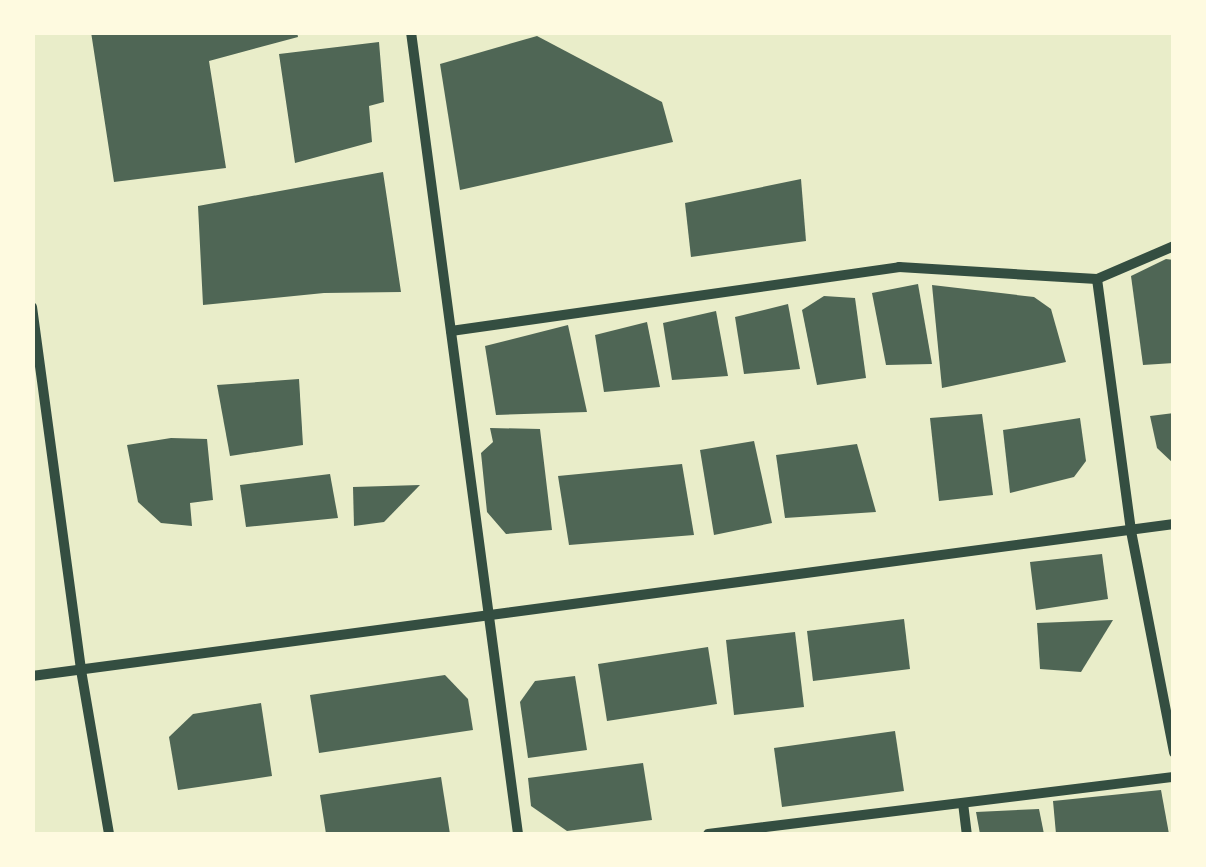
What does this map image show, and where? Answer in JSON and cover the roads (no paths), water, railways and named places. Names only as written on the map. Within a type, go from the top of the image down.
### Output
[{"type":"street","points":[[411,32],[518,834]]},
{"type":"street","points":[[451,331],[899,268],[1096,279],[1174,246]]},
{"type":"street","points":[[1096,279],[1132,531],[1174,753]]},
{"type":"street","points":[[32,307],[81,670],[109,834]]},
{"type":"street","points":[[32,676],[1174,524]]},
{"type":"street","points":[[708,834],[1174,777]]},
{"type":"street","points":[[962,803],[967,834]]}]
